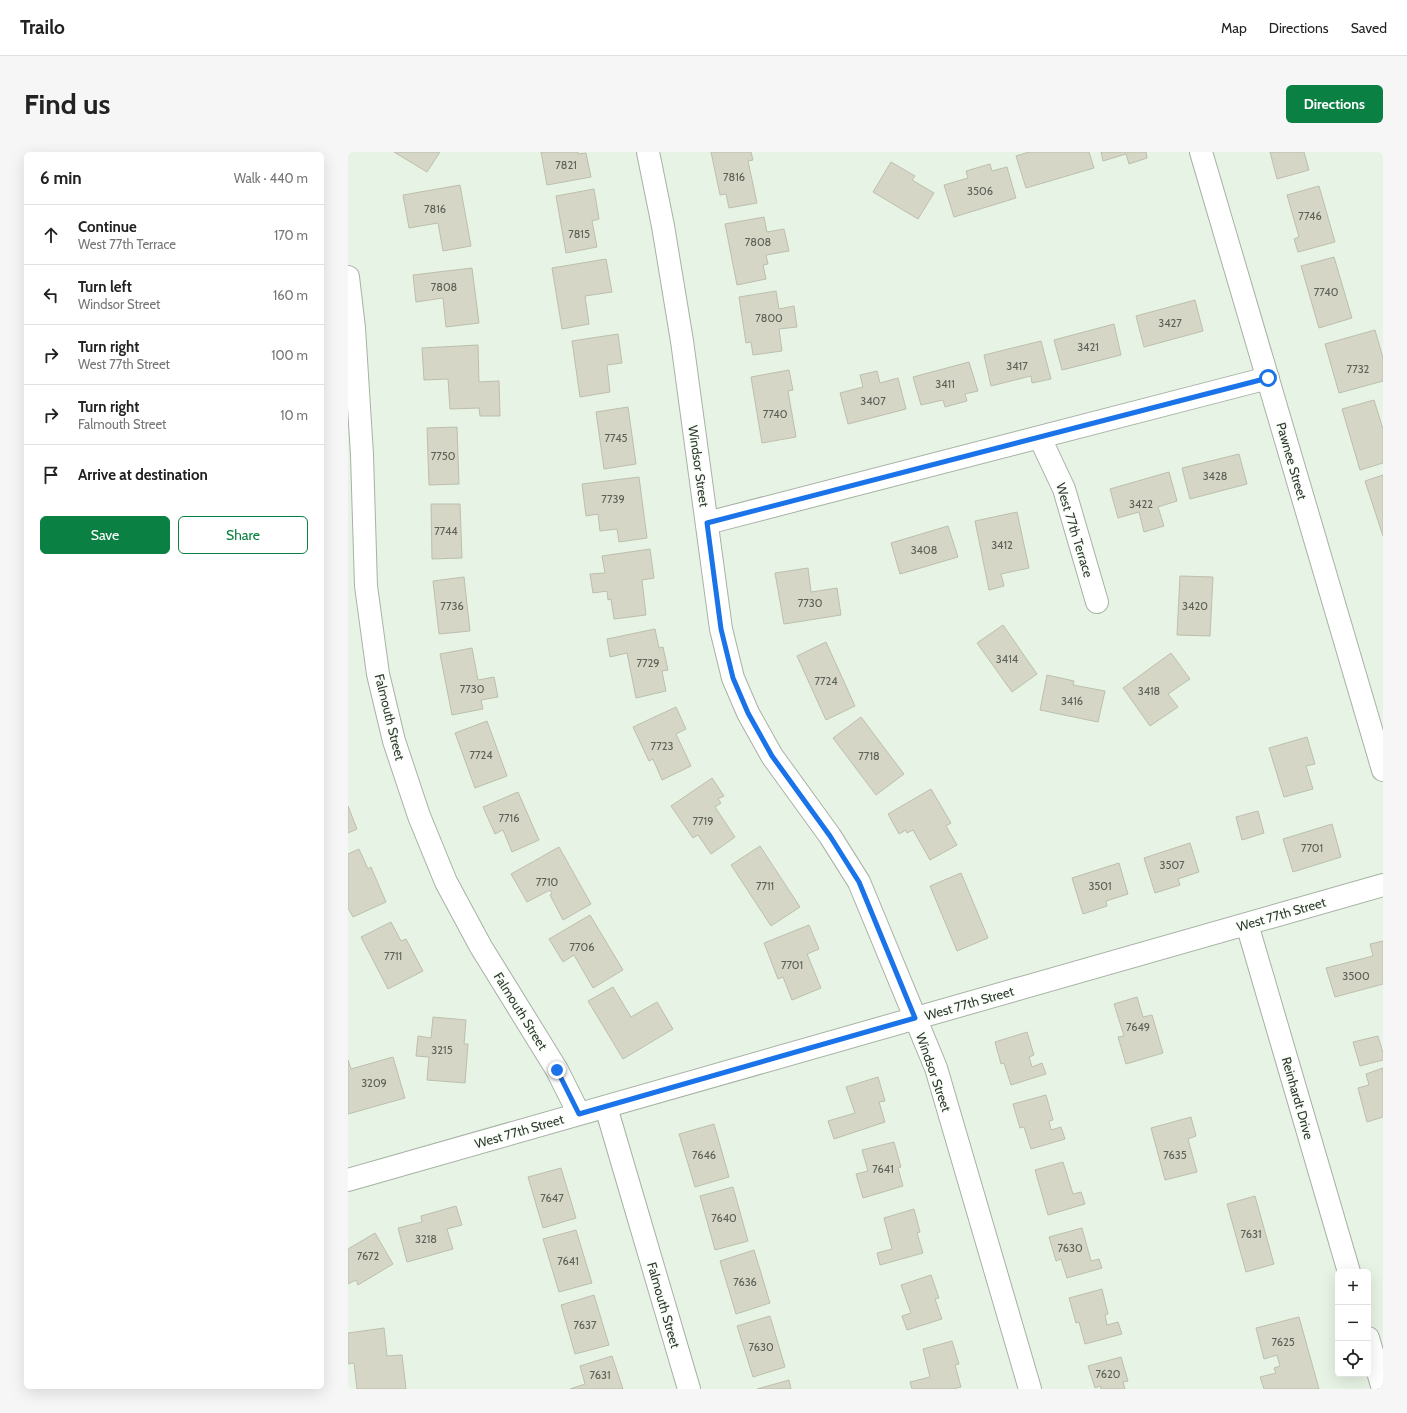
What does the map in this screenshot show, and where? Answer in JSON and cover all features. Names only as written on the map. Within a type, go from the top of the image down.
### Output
[{"type":"street","name":"Windsor Street","points":[[648,152],[663,226],[682,341],[721,629],[733,678],[748,713],[772,756],[830,836],[859,882],[936,1068],[1030,1389]]},
{"type":"street","name":"Pawnee Street","points":[[1201,152],[1383,770]]},
{"type":"street","name":"Falmouth Street","points":[[348,277],[354,328],[362,455],[366,586],[378,674],[394,741],[419,816],[446,882],[482,947],[557,1070],[579,1114]]},
{"type":"street","points":[[707,523],[1268,378]]},
{"type":"street","name":"West 77th Terrace","points":[[1040,438],[1064,489],[1097,602]]},
{"type":"street","name":"West 77th Street","points":[[348,1180],[1383,885]]},
{"type":"street","name":"Reinhardt Drive","points":[[1247,924],[1348,1269]]},
{"type":"street","name":"Falmouth Street","points":[[606,1106],[689,1389]]},
{"type":"street","points":[[1369,1341],[1383,1389]]},
{"type":"building","points":[[394,152],[440,152],[427,172]]},
{"type":"building","points":[[541,152],[586,153],[591,177],[547,185]]},
{"type":"building","points":[[711,152],[751,152],[753,160],[748,161],[757,203],[729,208],[726,194],[720,195]]},
{"type":"building","points":[[1029,152],[1089,152],[1094,168],[1026,188],[1016,156]]},
{"type":"building","points":[[1101,152],[1146,152],[1147,158],[1129,164],[1126,154],[1103,161]]},
{"type":"building","points":[[1270,152],[1304,152],[1309,170],[1277,179]]},
{"type":"building","points":[[891,162],[915,176],[912,180],[934,193],[918,219],[873,192]]},
{"type":"building","points":[[990,164],[992,171],[1007,167],[1016,198],[954,217],[944,185],[968,178],[966,171]]},
{"type":"building","points":[[460,185],[471,246],[443,251],[438,223],[409,228],[403,195]]},
{"type":"building","points":[[1319,186],[1335,242],[1298,252],[1294,239],[1299,237],[1287,195]]},
{"type":"building","points":[[594,189],[599,219],[592,221],[597,247],[566,253],[556,196]]},
{"type":"building","points":[[764,217],[767,232],[784,229],[789,251],[766,255],[768,264],[763,265],[766,279],[737,285],[725,224]]},
{"type":"building","points":[[1334,257],[1352,318],[1319,328],[1301,266]]},
{"type":"building","points":[[606,259],[612,292],[585,296],[589,324],[562,329],[552,268]]},
{"type":"building","points":[[472,268],[479,323],[446,327],[443,298],[416,302],[413,275]]},
{"type":"building","points":[[776,291],[779,309],[794,306],[797,327],[779,329],[782,351],[753,355],[751,342],[746,343],[739,297]]},
{"type":"building","points":[[1195,300],[1203,331],[1144,347],[1136,316]]},
{"type":"building","points":[[1114,324],[1121,355],[1062,370],[1054,340]]},
{"type":"building","points":[[1375,330],[1383,358],[1383,381],[1339,393],[1325,344]]},
{"type":"building","points":[[618,334],[622,363],[607,365],[610,392],[580,397],[572,341]]},
{"type":"building","points":[[1041,341],[1051,379],[1032,383],[1031,376],[991,386],[984,355]]},
{"type":"building","points":[[478,345],[479,382],[499,381],[500,416],[480,416],[479,408],[450,409],[448,379],[424,380],[422,348]]},
{"type":"building","points":[[969,362],[978,391],[965,394],[967,401],[945,407],[943,400],[921,405],[913,377]]},
{"type":"building","points":[[789,370],[793,390],[788,391],[796,437],[762,443],[751,377]]},
{"type":"building","points":[[877,371],[880,383],[898,378],[906,409],[848,424],[840,393],[863,387],[860,375]]},
{"type":"building","points":[[1374,400],[1383,429],[1383,463],[1360,470],[1342,409]]},
{"type":"building","points":[[628,407],[636,464],[604,469],[596,412]]},
{"type":"building","points":[[457,427],[459,484],[429,485],[427,428]]},
{"type":"building","points":[[1239,454],[1247,484],[1190,499],[1182,468]]},
{"type":"building","points":[[1169,472],[1177,501],[1158,507],[1164,526],[1144,532],[1139,512],[1118,518],[1110,489]]},
{"type":"building","points":[[1383,475],[1383,536],[1365,481]]},
{"type":"building","points":[[639,477],[647,538],[619,542],[617,529],[600,531],[598,514],[586,516],[582,484]]},
{"type":"building","points":[[431,504],[460,504],[462,558],[432,559]]},
{"type":"building","points":[[1017,512],[1029,568],[1001,574],[1004,586],[989,590],[975,521]]},
{"type":"building","points":[[948,526],[958,557],[900,574],[891,543]]},
{"type":"building","points":[[650,549],[654,578],[642,580],[646,615],[614,619],[611,599],[608,600],[607,591],[593,593],[590,574],[605,573],[602,556]]},
{"type":"building","points":[[808,568],[811,592],[837,588],[841,615],[784,624],[775,573]]},
{"type":"building","points":[[1180,576],[1213,577],[1210,636],[1177,635]]},
{"type":"building","points":[[464,577],[470,631],[439,634],[433,581]]},
{"type":"building","points":[[1003,625],[1037,674],[1012,692],[977,643]]},
{"type":"building","points":[[655,629],[659,648],[663,647],[668,670],[662,671],[666,691],[636,698],[627,653],[610,657],[607,639]]},
{"type":"building","points":[[826,642],[855,706],[826,720],[797,656]]},
{"type":"building","points":[[472,648],[478,680],[494,677],[498,697],[481,700],[483,709],[452,715],[440,654]]},
{"type":"building","points":[[1171,653],[1190,679],[1168,694],[1178,707],[1150,726],[1123,688]]},
{"type":"building","points":[[1047,675],[1074,681],[1073,685],[1105,691],[1098,722],[1040,710]]},
{"type":"building","points":[[676,707],[686,729],[676,734],[691,766],[662,780],[653,759],[649,761],[633,727]]},
{"type":"building","points":[[861,717],[904,774],[876,795],[833,738]]},
{"type":"building","points":[[487,721],[507,776],[475,788],[455,733]]},
{"type":"building","points":[[1307,737],[1315,764],[1306,766],[1313,789],[1284,797],[1269,748]]},
{"type":"building","points":[[712,778],[724,796],[718,799],[721,803],[715,807],[735,837],[711,854],[698,835],[693,838],[671,806]]},
{"type":"building","points":[[931,789],[951,823],[946,826],[957,845],[930,860],[913,830],[907,833],[906,830],[899,834],[888,814]]},
{"type":"building","points":[[518,792],[539,840],[512,852],[503,830],[495,834],[483,807]]},
{"type":"building","points":[[348,806],[357,829],[348,833]]},
{"type":"building","points":[[1258,811],[1264,833],[1242,840],[1236,817]]},
{"type":"building","points":[[1332,824],[1341,857],[1293,872],[1283,839]]},
{"type":"building","points":[[1190,843],[1199,872],[1178,879],[1180,885],[1155,893],[1144,858]]},
{"type":"building","points":[[760,846],[800,907],[771,926],[731,865]]},
{"type":"building","points":[[559,847],[591,904],[563,920],[550,895],[552,894],[550,890],[527,902],[511,874]]},
{"type":"building","points":[[359,849],[368,869],[371,867],[386,902],[353,917],[348,908],[348,854]]},
{"type":"building","points":[[1119,863],[1128,894],[1106,901],[1107,906],[1083,914],[1072,878]]},
{"type":"building","points":[[961,873],[988,938],[957,951],[930,886]]},
{"type":"building","points":[[590,915],[623,970],[593,988],[574,955],[563,962],[549,939]]},
{"type":"building","points":[[391,922],[401,941],[406,939],[423,971],[388,989],[361,937]]},
{"type":"building","points":[[809,925],[819,949],[807,954],[821,988],[792,1000],[783,977],[778,979],[764,943]]},
{"type":"building","points":[[1383,941],[1383,984],[1335,997],[1326,968],[1373,956],[1370,944]]},
{"type":"building","points":[[613,987],[631,1017],[657,1002],[673,1029],[623,1059],[588,1001]]},
{"type":"building","points":[[1137,997],[1143,1017],[1152,1015],[1163,1053],[1126,1064],[1118,1037],[1124,1036],[1114,1004]]},
{"type":"building","points":[[433,1017],[466,1020],[464,1044],[468,1044],[465,1083],[427,1080],[429,1057],[416,1056],[418,1036],[431,1038]]},
{"type":"building","points":[[1027,1032],[1034,1055],[1029,1057],[1032,1067],[1042,1063],[1046,1074],[1011,1085],[1004,1063],[1001,1064],[995,1042]]},
{"type":"building","points":[[1378,1036],[1383,1053],[1383,1060],[1360,1066],[1353,1042]]},
{"type":"building","points":[[393,1057],[405,1098],[348,1114],[348,1060],[351,1069]]},
{"type":"building","points":[[1383,1068],[1383,1117],[1367,1122],[1358,1088],[1369,1085],[1366,1074]]},
{"type":"building","points":[[878,1077],[885,1101],[879,1102],[885,1122],[834,1139],[828,1121],[855,1113],[846,1087]]},
{"type":"building","points":[[1046,1095],[1053,1120],[1049,1121],[1051,1130],[1061,1127],[1065,1139],[1031,1149],[1024,1127],[1020,1128],[1013,1104]]},
{"type":"building","points":[[1191,1117],[1196,1136],[1188,1139],[1197,1172],[1165,1180],[1151,1128]]},
{"type":"building","points":[[714,1124],[729,1177],[695,1187],[679,1134]]},
{"type":"building","points":[[894,1142],[901,1167],[898,1168],[903,1186],[863,1198],[856,1174],[868,1171],[862,1150]]},
{"type":"building","points":[[1063,1162],[1073,1194],[1081,1192],[1085,1204],[1048,1215],[1035,1170]]},
{"type":"building","points":[[561,1168],[576,1218],[543,1228],[528,1177]]},
{"type":"building","points":[[733,1187],[748,1241],[715,1250],[700,1196]]},
{"type":"building","points":[[1255,1196],[1274,1264],[1246,1272],[1227,1204]]},
{"type":"building","points":[[456,1206],[462,1225],[447,1229],[453,1249],[407,1262],[398,1228],[422,1222],[421,1216]]},
{"type":"building","points":[[914,1209],[920,1232],[917,1233],[923,1253],[880,1265],[877,1253],[892,1249],[884,1218]]},
{"type":"building","points":[[1082,1228],[1091,1261],[1099,1259],[1102,1268],[1067,1278],[1061,1259],[1056,1261],[1049,1237]]},
{"type":"building","points":[[576,1230],[592,1283],[559,1292],[543,1239]]},
{"type":"building","points":[[375,1233],[393,1264],[358,1285],[356,1280],[348,1284],[348,1249]]},
{"type":"building","points":[[754,1250],[770,1303],[736,1314],[720,1261]]},
{"type":"building","points":[[931,1275],[939,1298],[935,1299],[942,1319],[907,1330],[902,1316],[911,1313],[901,1285]]},
{"type":"building","points":[[1102,1289],[1108,1314],[1105,1315],[1107,1325],[1118,1322],[1122,1334],[1085,1344],[1079,1322],[1076,1323],[1069,1298]]},
{"type":"building","points":[[594,1295],[609,1345],[575,1354],[561,1305]]},
{"type":"building","points":[[770,1316],[785,1367],[753,1377],[737,1326]]},
{"type":"building","points":[[1299,1317],[1319,1389],[1264,1389],[1260,1377],[1276,1373],[1274,1368],[1280,1366],[1277,1355],[1264,1359],[1256,1328]]},
{"type":"building","points":[[384,1328],[387,1356],[402,1355],[406,1389],[357,1389],[354,1363],[348,1364],[348,1333]]},
{"type":"building","points":[[952,1341],[959,1364],[955,1365],[961,1387],[953,1389],[912,1389],[910,1382],[930,1377],[923,1349]]},
{"type":"building","points":[[612,1356],[623,1389],[570,1389],[585,1384],[580,1366]]},
{"type":"building","points":[[1121,1357],[1128,1381],[1123,1382],[1125,1389],[1101,1389],[1100,1386],[1095,1388],[1088,1366]]},
{"type":"building","points":[[789,1380],[791,1389],[757,1389]]},
{"type":"route","points":[[557,1070],[579,1114],[915,1018],[859,882],[830,836],[772,756],[748,713],[733,678],[721,629],[707,523],[1268,378]]}]
